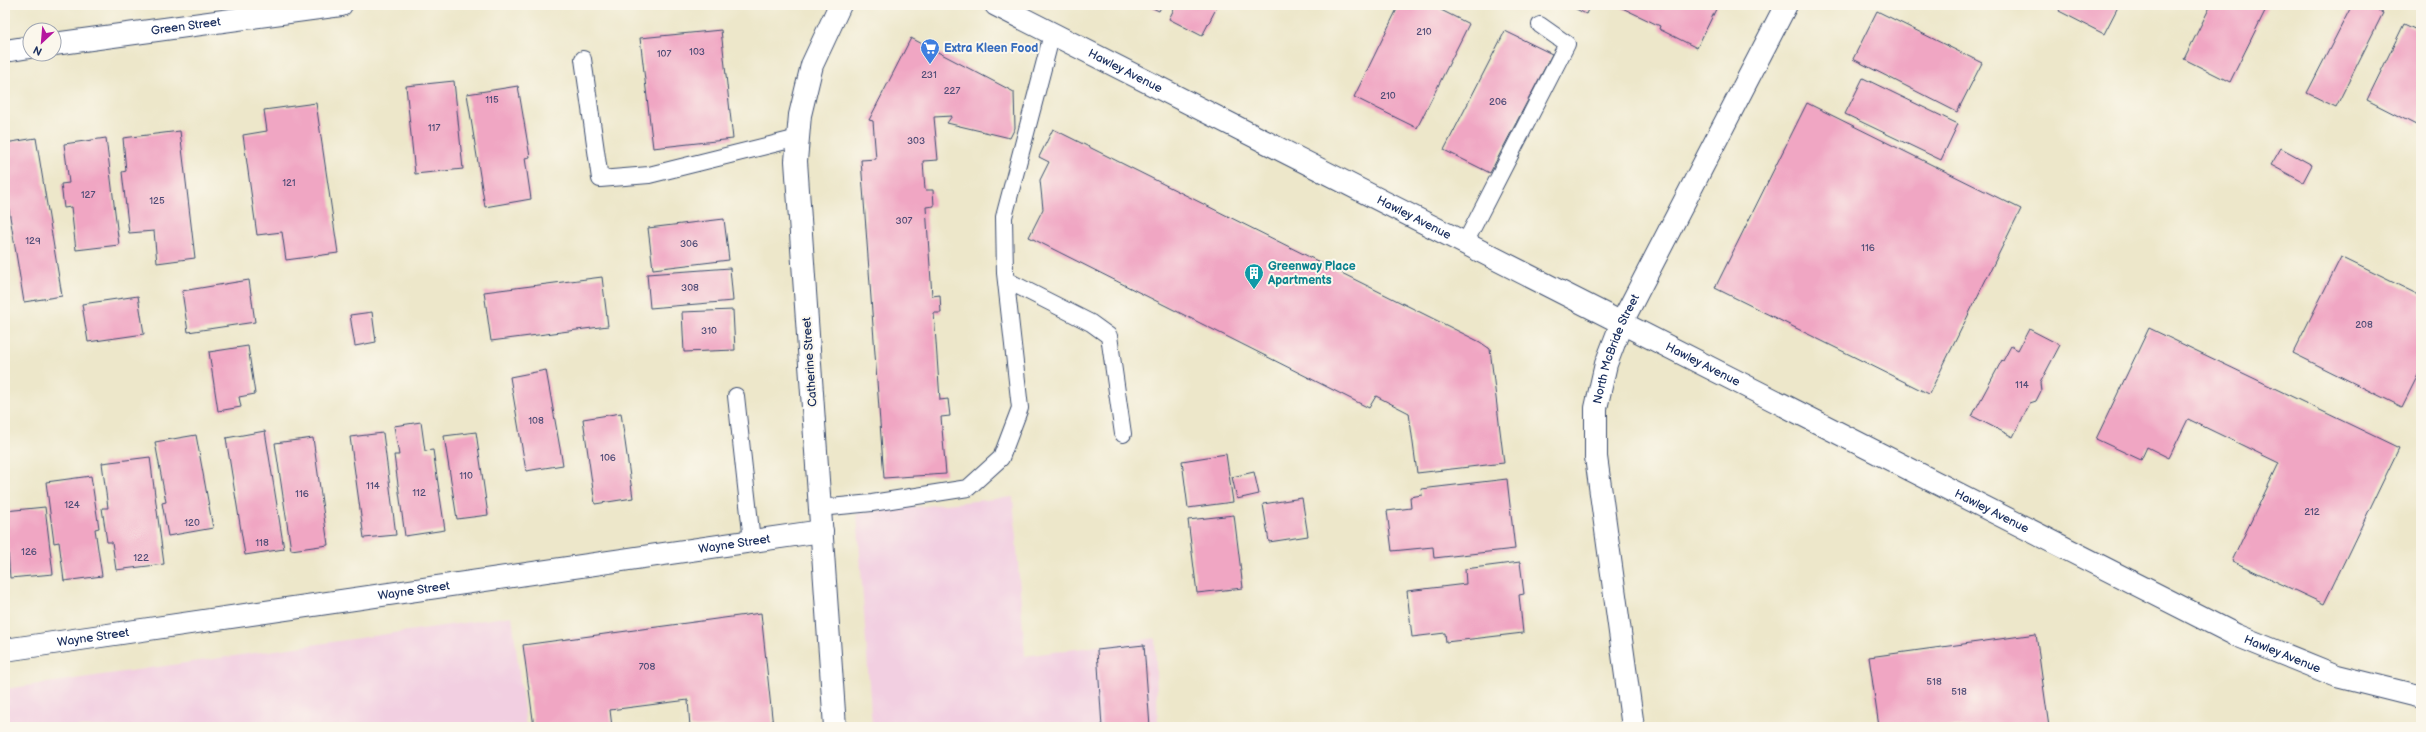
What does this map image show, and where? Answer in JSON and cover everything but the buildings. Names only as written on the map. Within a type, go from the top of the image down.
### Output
[{"type":"street","name":"Green Street","points":[[62,43],[341,5]]},
{"type":"street","name":"Catherine Street","points":[[835,727],[796,161],[800,114],[812,65],[840,5]]},
{"type":"street","name":"Hawley Avenue","points":[[996,5],[2236,635],[2337,676],[2421,697]]},
{"type":"street","name":"North McBride Street","points":[[1633,727],[1596,457],[1596,408],[1606,364],[1622,322],[1786,5]]},
{"type":"street","points":[[5,51],[22,48]]},
{"type":"street","name":"Wayne Street","points":[[5,650],[822,531]]},
{"type":"lane","points":[[1465,243],[1567,44],[1540,25]]},
{"type":"lane","points":[[820,508],[872,503],[968,488],[1001,458],[1020,408],[1006,280],[1004,217],[1017,161],[1031,123],[1052,34]]},
{"type":"lane","points":[[583,59],[600,179],[650,175],[798,138]]},
{"type":"lane","points":[[1006,280],[1091,323],[1109,336],[1123,434]]},
{"type":"lane","points":[[736,396],[752,541]]},
{"type":"shaded area","points":[[1013,497],[1025,656],[1155,638],[1158,727],[872,727],[857,513]]},
{"type":"shaded area","points":[[512,616],[526,727],[5,727],[5,689]]},
{"type":"place","name":"Extra Kleen Food","points":[[930,65]]},
{"type":"place","name":"Greenway Place Apartments","points":[[1254,290]]}]
